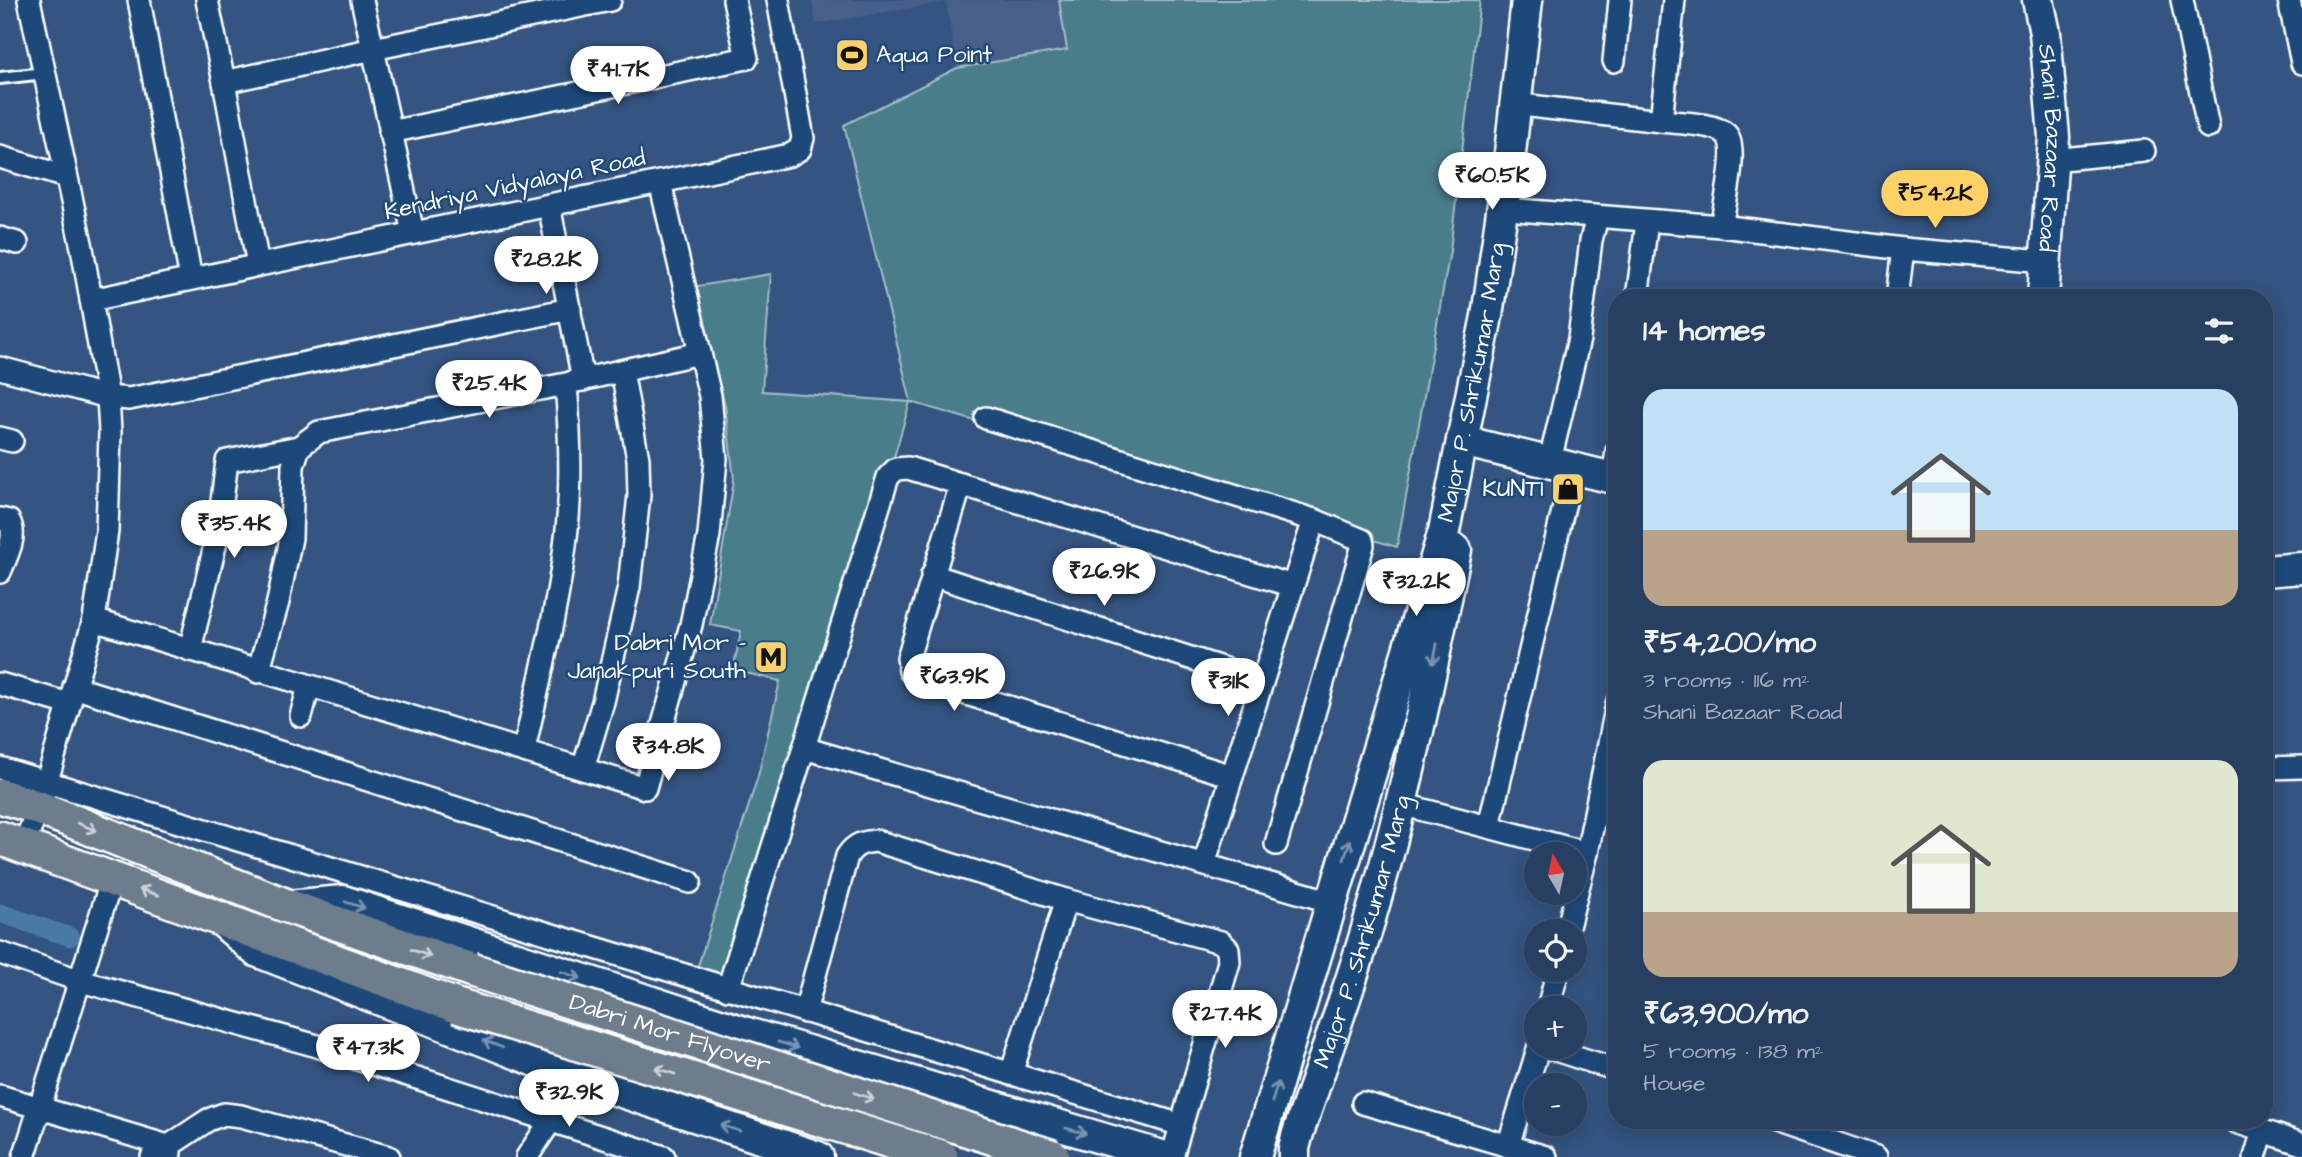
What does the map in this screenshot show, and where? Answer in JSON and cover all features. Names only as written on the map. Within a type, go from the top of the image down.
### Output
[{"type":"main road","name":"Dabri Mor Flyover","points":[[0,796],[42,796],[287,906],[472,970],[1053,1157]]},
{"type":"main road","name":"Dabri Mor Flyover","points":[[12,842],[457,1006],[941,1157]]},
{"type":"street","points":[[12,842],[42,796],[94,620],[107,531],[110,432],[108,397],[91,300],[29,0]]},
{"type":"street","points":[[139,0],[191,279]]},
{"type":"street","points":[[206,0],[258,265]]},
{"type":"street","points":[[362,0],[412,233]]},
{"type":"street","points":[[224,82],[610,0]]},
{"type":"street","points":[[390,132],[747,58],[734,0]]},
{"type":"street","name":"Kendriya Vidyalaya Road","points":[[91,300],[790,155],[800,149],[803,138],[778,0]]},
{"type":"street","name":"Major P. Shrikumar Marg","points":[[1294,1157],[1298,1133],[1366,934],[1422,716],[1471,436],[1509,162],[1527,0]]},
{"type":"street","name":"Major P. Shrikumar Marg","points":[[1255,1157],[1471,436],[1493,382],[1518,211],[1542,0]]},
{"type":"street","points":[[1614,61],[1620,0]]},
{"type":"street","points":[[1661,121],[1674,0]]},
{"type":"street","name":"Shani Bazaar Road","points":[[2038,0],[2045,33],[2054,137],[2043,289]]},
{"type":"street","points":[[2182,0],[2207,127]]},
{"type":"street","points":[[2289,0],[2302,69]]},
{"type":"street","points":[[1530,106],[1712,127],[1726,133],[1732,145],[1721,226]]},
{"type":"street","points":[[2052,160],[2144,150]]},
{"type":"street","points":[[0,157],[66,177]]},
{"type":"street","points":[[94,620],[645,788],[691,625],[709,535],[716,459],[710,396],[660,182]]},
{"type":"street","points":[[523,750],[555,611],[567,528],[575,382],[570,309],[549,205]]},
{"type":"street","points":[[1518,211],[1721,226],[1903,248],[2045,261]]},
{"type":"street","points":[[1489,826],[1563,458],[1591,240],[1597,218]]},
{"type":"street","points":[[1638,289],[1647,222]]},
{"type":"street","points":[[1898,289],[1903,248]]},
{"type":"street","points":[[0,368],[108,397],[129,399],[570,309]]},
{"type":"street","points":[[190,650],[218,533],[228,461],[299,447],[319,432],[575,382],[700,353]]},
{"type":"street","points":[[583,769],[603,702],[629,587],[639,495],[638,459],[622,371]]},
{"type":"street","points":[[986,418],[1314,520],[1362,540],[1363,545],[1276,844]]},
{"type":"street","points":[[1471,436],[1563,458],[1608,463]]},
{"type":"street","points":[[258,672],[278,602],[290,538],[293,466],[299,447]]},
{"type":"street","points":[[728,989],[888,477],[896,469],[908,468],[1293,586]]},
{"type":"street","points":[[961,484],[908,659],[910,671],[918,680],[1232,776]]},
{"type":"street","points":[[0,519],[9,521],[13,527],[13,536],[0,572]]},
{"type":"street","points":[[1204,864],[1314,520]]},
{"type":"street","points":[[2273,570],[2302,568]]},
{"type":"street","points":[[932,575],[1262,681]]},
{"type":"street","points":[[2273,585],[2302,583]]},
{"type":"street","points":[[0,684],[71,696],[690,882]]},
{"type":"street","points":[[301,716],[309,686]]},
{"type":"street","points":[[804,748],[1332,901]]},
{"type":"street","points":[[1587,853],[1608,749]]},
{"type":"street","points":[[2273,768],[2302,767]]},
{"type":"street","points":[[0,768],[42,796],[728,989],[1181,1125]]},
{"type":"street","points":[[1401,804],[1547,842]]},
{"type":"street","points":[[805,1012],[848,856],[853,848],[863,842],[876,841],[1066,900],[1221,942],[1228,949],[1228,962],[1172,1157]]},
{"type":"street","points":[[24,1157],[112,879]]},
{"type":"street","points":[[1011,1074],[1066,900]]},
{"type":"street","points":[[287,906],[343,901],[750,1034],[1165,1157]]},
{"type":"street","points":[[214,915],[256,951],[579,1078],[818,1157]]},
{"type":"street","points":[[0,953],[83,971],[664,1157]]},
{"type":"street","points":[[1508,1146],[1537,1059]]},
{"type":"street","points":[[1582,1059],[1608,1067]]},
{"type":"street","points":[[527,1157],[579,1078]]},
{"type":"street","points":[[0,1097],[40,1108],[164,1153],[208,1120],[224,1114],[241,1116],[388,1157]]},
{"type":"street","points":[[1363,1103],[1546,1157]]},
{"type":"street","points":[[1003,1157],[1013,1139],[1037,1119]]},
{"type":"street","points":[[1795,1129],[1877,1157]]},
{"type":"street","points":[[2257,1129],[2302,1144]]},
{"type":"street","points":[[2255,1157],[2263,1131]]},
{"type":"lane","points":[[0,79],[45,73]]},
{"type":"shaded area","points":[[812,0],[1059,0],[1067,49],[957,68],[946,2],[816,24]]},
{"type":"green space","points":[[1059,0],[1480,0],[1450,251],[1397,547],[911,402],[844,125],[957,68],[1067,50]]},
{"type":"green space","points":[[771,274],[762,391],[910,402],[879,509],[726,979],[697,969],[758,776],[780,681],[733,670],[741,631],[710,625],[734,480],[725,405],[692,287]]},
{"type":"waterway","points":[[0,913],[70,937]]},
{"type":"place","name":"Aqua Point","points":[[852,55]]},
{"type":"place","name":"KUNTI","points":[[1568,489]]},
{"type":"place","name":"Dabri Mor - Janakpuri South","points":[[771,657]]}]
